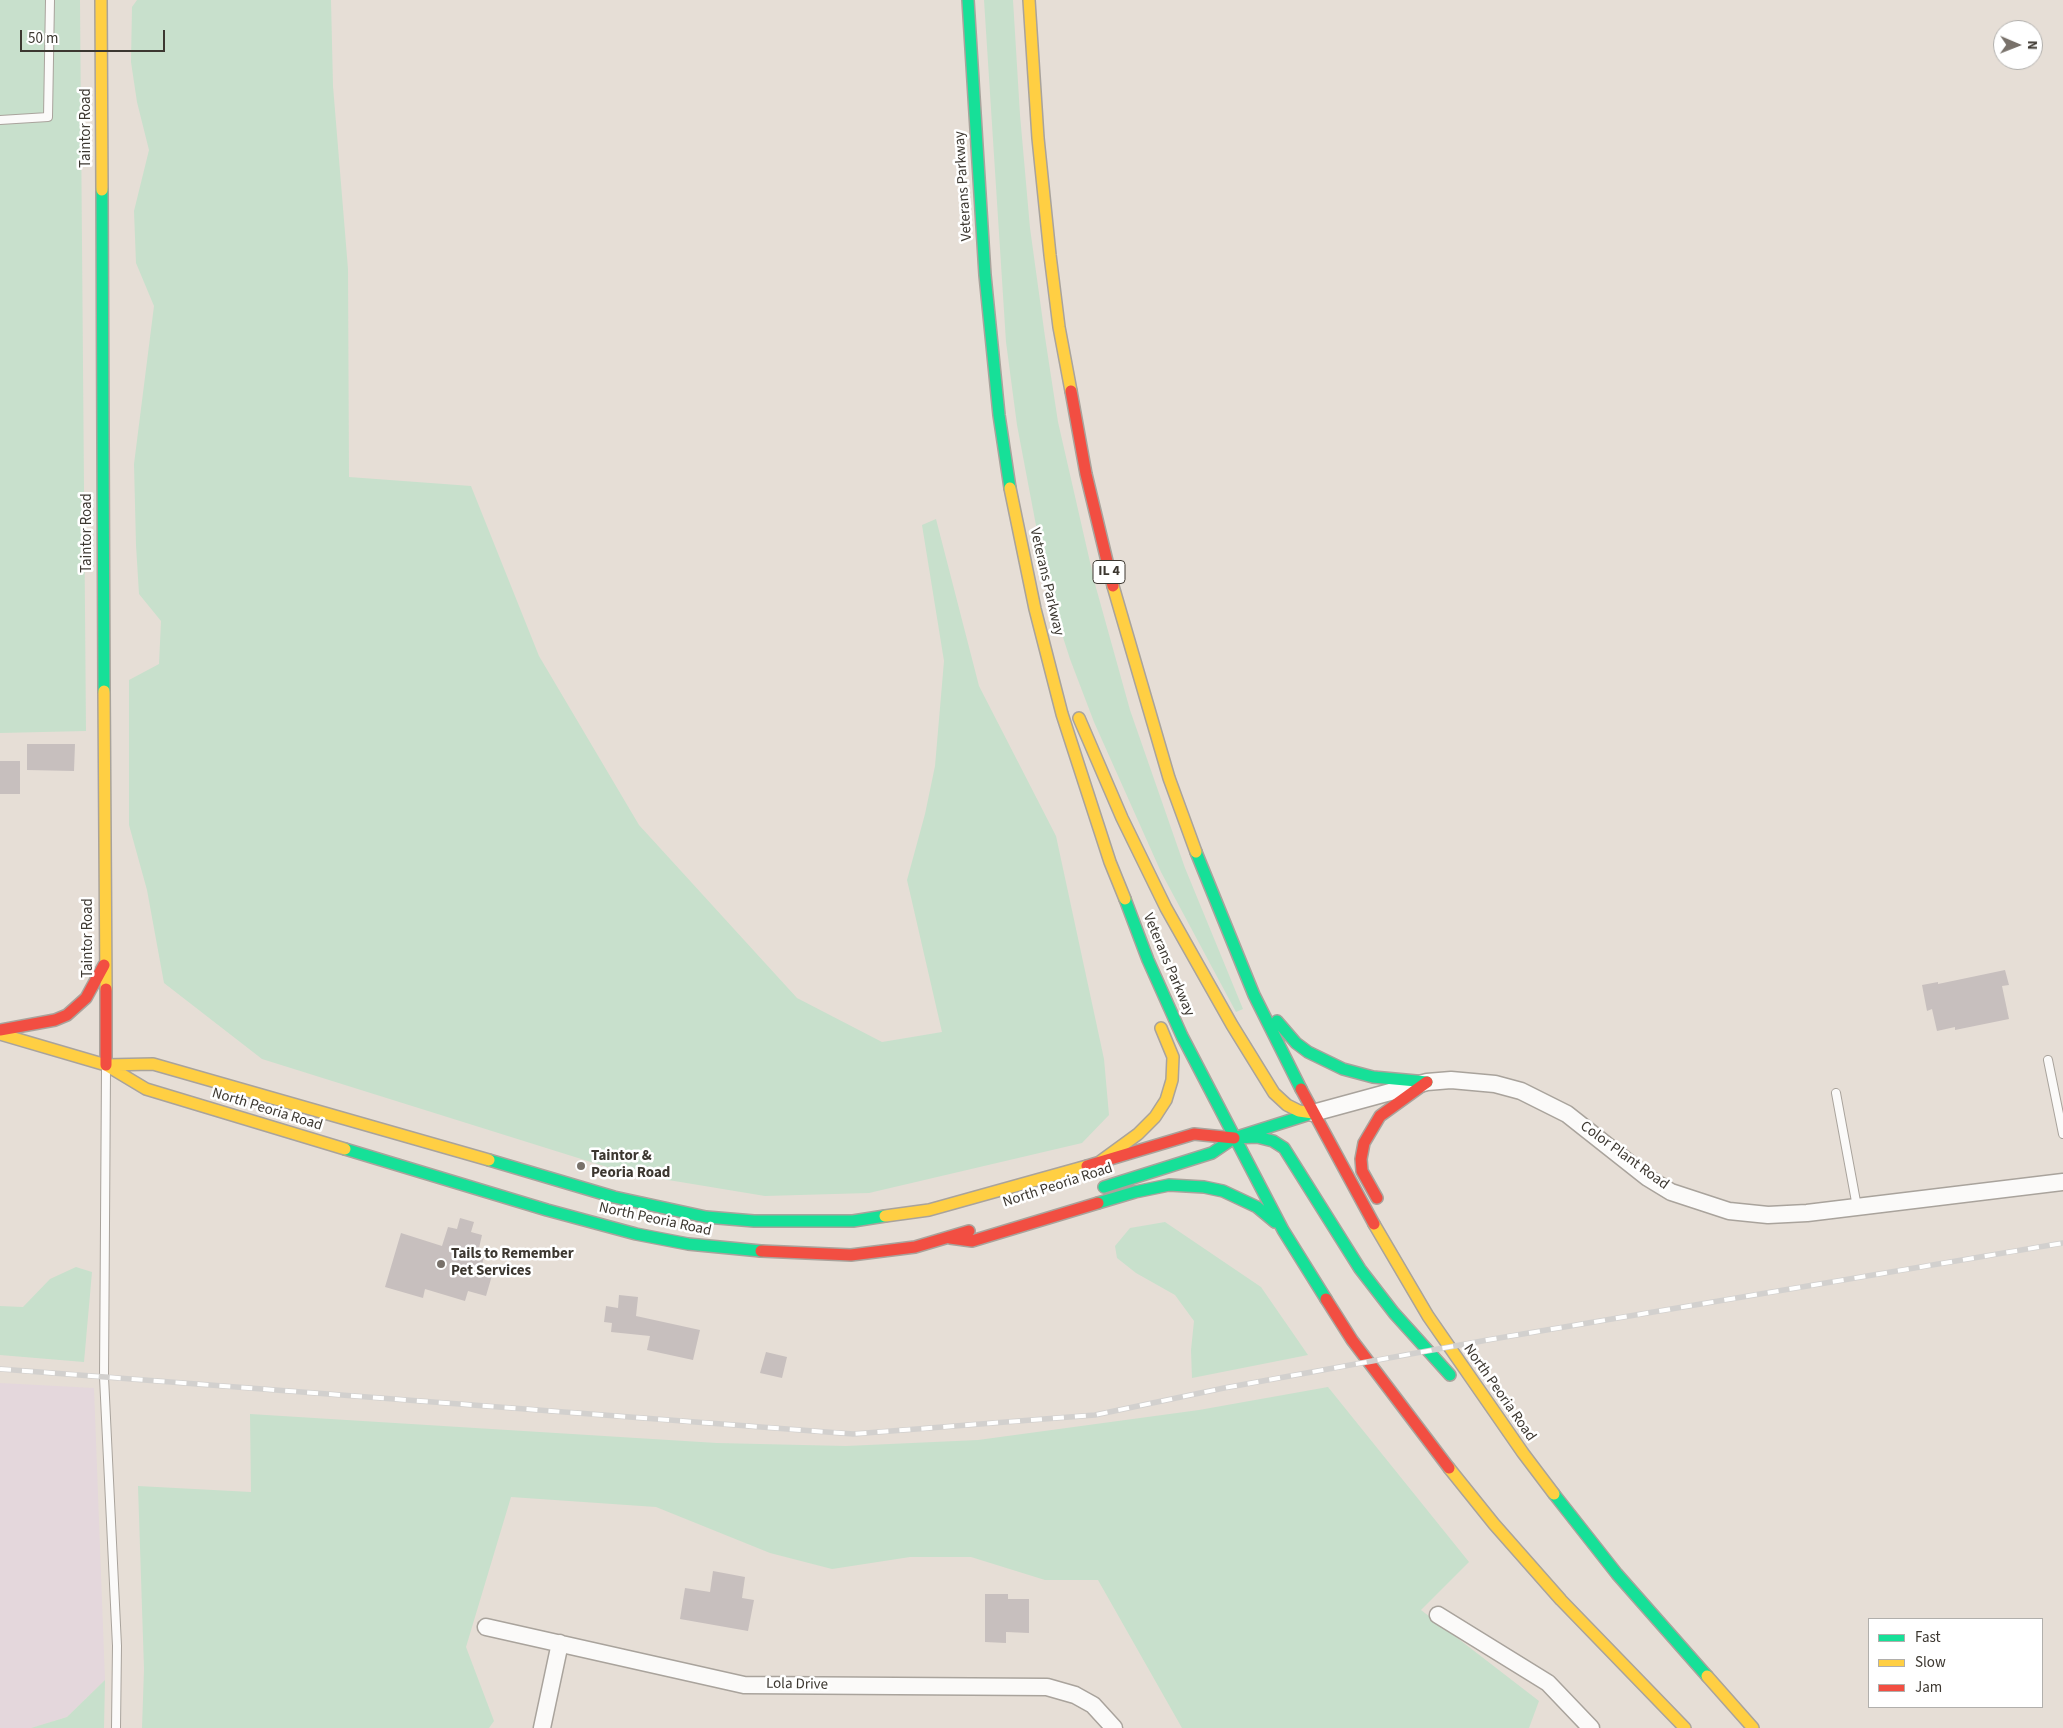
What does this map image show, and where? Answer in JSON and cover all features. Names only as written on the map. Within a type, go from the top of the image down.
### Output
[{"type":"main road","name":"Taintor Road","points":[[102,0],[104,965],[106,1066]]},
{"type":"main road","name":"Veterans Parkway","points":[[968,0],[985,275],[999,415],[1010,487],[1045,649],[1079,771],[1110,862],[1148,960],[1182,1036],[1234,1138]]},
{"type":"main road","name":"IL 4","points":[[1029,0],[1038,138],[1057,309],[1086,474],[1105,559],[1169,778],[1211,892],[1254,995],[1313,1112]]},
{"type":"main road","points":[[1045,649],[1072,703],[1122,818],[1192,956],[1274,1092],[1287,1105],[1299,1111],[1313,1112]]},
{"type":"main road","points":[[1079,771],[1088,829]]},
{"type":"main road","points":[[0,1030],[55,1020],[67,1015],[86,998],[104,965]]},
{"type":"main road","points":[[1254,995],[1296,1043],[1330,1064],[1373,1077],[1427,1082]]},
{"type":"main road","points":[[1101,1160],[1138,1134],[1155,1117],[1166,1100],[1172,1080],[1173,1057],[1156,1017]]},
{"type":"main road","name":"North Peoria Road","points":[[0,1034],[106,1066],[146,1089],[538,1207],[636,1234],[688,1244],[778,1253],[851,1255],[914,1247],[950,1238],[1004,1219]]},
{"type":"main road","name":"North Peoria Road","points":[[106,1066],[153,1064],[358,1121],[614,1197],[706,1216],[754,1221],[853,1221],[929,1210],[1194,1134],[1234,1138]]},
{"type":"main road","points":[[1385,1212],[1362,1171],[1361,1159],[1364,1143],[1380,1116],[1427,1082]]},
{"type":"main road","name":"North Peoria Road","points":[[1092,1191],[1212,1153],[1234,1138],[1313,1112],[1411,1289],[1523,1453],[1617,1574],[1753,1728]]},
{"type":"main road","points":[[1457,1382],[1394,1313],[1360,1269],[1284,1148],[1273,1141],[1257,1137],[1234,1138],[1284,1230],[1352,1340],[1437,1453],[1494,1524],[1561,1600],[1685,1728]]},
{"type":"main road","points":[[950,1238],[972,1241],[1135,1192],[1169,1185],[1204,1187],[1223,1191],[1257,1207],[1284,1230]]},
{"type":"main road","points":[[1411,1289],[1412,1260]]},
{"type":"main road","points":[[1470,1396],[1523,1453]]},
{"type":"street","name":"Color Plant Road","points":[[1313,1112],[1427,1082],[1451,1080],[1495,1084],[1537,1098],[1567,1114],[1648,1178],[1671,1192],[1729,1211],[1768,1215],[1808,1213],[2063,1182]]},
{"type":"street","points":[[1438,1615],[1548,1684],[1591,1728]]},
{"type":"street","name":"Lola Drive","points":[[486,1626],[744,1684],[1046,1687],[1075,1695],[1093,1705],[1110,1722]]},
{"type":"street","points":[[542,1728],[560,1643]]},
{"type":"lane","points":[[0,120],[48,117],[50,0]]},
{"type":"lane","points":[[2048,1060],[2063,1134]]},
{"type":"lane","points":[[106,1066],[104,1377],[117,1646],[116,1728]]},
{"type":"lane","points":[[1836,1093],[1857,1207]]},
{"type":"shaded area","points":[[0,1383],[94,1388],[105,1680],[67,1717],[31,1728],[0,1728]]},
{"type":"green space","points":[[0,0],[80,0],[86,731],[0,733]]},
{"type":"green space","points":[[137,0],[331,0],[333,86],[348,269],[349,477],[471,486],[539,656],[639,825],[797,998],[882,1042],[942,1032],[907,880],[925,814],[935,766],[944,661],[922,525],[936,519],[979,686],[1056,836],[1104,1059],[1109,1115],[1082,1143],[869,1193],[765,1196],[626,1173],[262,1059],[164,983],[147,890],[129,825],[129,680],[159,664],[161,621],[139,594],[136,545],[134,464],[154,306],[136,263],[134,211],[149,150],[137,102],[131,62],[132,7]]},
{"type":"green space","points":[[984,0],[1013,0],[1020,115],[1030,228],[1045,337],[1058,422],[1095,584],[1130,710],[1185,868],[1243,1009],[1236,1012],[1161,872],[1094,722],[1070,659],[1049,594],[1017,425],[1006,342]]},
{"type":"green space","points":[[1165,1222],[1261,1287],[1308,1355],[1192,1378],[1191,1350],[1194,1321],[1175,1295],[1136,1273],[1117,1258],[1115,1246],[1130,1228]]},
{"type":"green space","points":[[76,1267],[92,1272],[84,1362],[0,1355],[0,1306],[23,1307],[50,1279]]},
{"type":"green space","points":[[1328,1387],[1469,1562],[1421,1610],[1539,1701],[1529,1728],[1182,1728],[1098,1580],[1045,1580],[971,1557],[910,1557],[832,1569],[770,1553],[656,1507],[511,1497],[466,1647],[494,1721],[489,1728],[142,1728],[144,1669],[138,1486],[251,1492],[250,1414],[717,1443],[846,1446],[978,1440],[1199,1410]]},
{"type":"green space","points":[[105,1680],[104,1728],[31,1728],[67,1717]]},
{"type":"building","points":[[27,744],[75,744],[74,771],[27,770]]},
{"type":"building","points":[[0,761],[20,761],[20,794],[0,794]]},
{"type":"building","points":[[2005,970],[2009,985],[2002,986],[2009,1019],[1955,1030],[1955,1027],[1937,1031],[1932,1009],[1927,1011],[1922,985],[1938,982],[1938,984]]},
{"type":"building","points":[[460,1218],[474,1222],[471,1232],[482,1235],[479,1248],[486,1250],[481,1268],[493,1272],[486,1296],[468,1291],[465,1301],[425,1289],[423,1298],[385,1287],[401,1233],[442,1246],[448,1227],[457,1229]]},
{"type":"building","points":[[619,1295],[638,1297],[636,1316],[700,1330],[693,1360],[647,1350],[650,1336],[611,1332],[612,1323],[604,1322],[606,1306],[618,1308]]},
{"type":"building","points":[[766,1352],[787,1357],[782,1378],[760,1373]]},
{"type":"building","points":[[713,1571],[745,1577],[742,1598],[754,1600],[748,1631],[680,1619],[685,1588],[710,1592]]},
{"type":"building","points":[[985,1594],[1008,1594],[1008,1599],[1029,1599],[1029,1633],[1006,1632],[1006,1643],[985,1642]]},
{"type":"railway","points":[[0,1369],[853,1434],[1095,1415],[1224,1388],[1493,1339],[2063,1243]]},
{"type":"traffic: fast","points":[[968,0],[985,275],[999,415],[1010,488]]},
{"type":"traffic: fast","points":[[102,190],[104,691]]},
{"type":"traffic: fast","points":[[1196,852],[1254,995],[1301,1089]]},
{"type":"traffic: fast","points":[[1125,899],[1148,960],[1182,1036],[1283,1230],[1326,1299]]},
{"type":"traffic: fast","points":[[1277,1021],[1296,1043],[1308,1052],[1343,1069],[1373,1077],[1427,1082]]},
{"type":"traffic: fast","points":[[1104,1187],[1212,1153],[1234,1138],[1313,1113]]},
{"type":"traffic: fast","points":[[1234,1138],[1257,1137],[1273,1141],[1284,1148],[1360,1269],[1394,1313],[1450,1375]]},
{"type":"traffic: fast","points":[[345,1149],[547,1210],[636,1234],[688,1244],[761,1251]]},
{"type":"traffic: fast","points":[[489,1160],[614,1197],[706,1217],[754,1221],[853,1221],[885,1216]]},
{"type":"traffic: fast","points":[[1098,1203],[1135,1192],[1169,1185],[1204,1187],[1223,1191],[1257,1207],[1275,1222]]},
{"type":"traffic: fast","points":[[1554,1494],[1617,1574],[1707,1676]]},
{"type":"traffic: slow","points":[[101,0],[102,190]]},
{"type":"traffic: slow","points":[[1029,0],[1038,138],[1050,255],[1059,327],[1071,391]]},
{"type":"traffic: slow","points":[[1010,488],[1035,609],[1062,714],[1110,862],[1125,899]]},
{"type":"traffic: slow","points":[[1113,586],[1169,778],[1196,852]]},
{"type":"traffic: slow","points":[[104,691],[106,989]]},
{"type":"traffic: slow","points":[[1079,718],[1122,818],[1166,908],[1232,1025],[1274,1093],[1287,1105],[1299,1111],[1313,1113]]},
{"type":"traffic: slow","points":[[1101,1161],[1138,1134],[1155,1117],[1166,1100],[1172,1080],[1173,1057],[1161,1028]]},
{"type":"traffic: slow","points":[[0,1034],[106,1065],[146,1089],[345,1149]]},
{"type":"traffic: slow","points":[[106,1065],[153,1064],[489,1160]]},
{"type":"traffic: slow","points":[[885,1216],[929,1210],[1087,1166]]},
{"type":"traffic: slow","points":[[1374,1224],[1428,1316],[1523,1453],[1554,1494]]},
{"type":"traffic: slow","points":[[1449,1468],[1494,1524],[1561,1600],[1685,1728]]},
{"type":"traffic: slow","points":[[1707,1676],[1753,1728]]},
{"type":"traffic: jam","points":[[1071,391],[1086,474],[1113,586]]},
{"type":"traffic: jam","points":[[0,1030],[55,1020],[67,1015],[86,998],[104,965]]},
{"type":"traffic: jam","points":[[106,989],[106,1065]]},
{"type":"traffic: jam","points":[[1377,1198],[1362,1171],[1361,1159],[1364,1143],[1380,1116],[1427,1082]]},
{"type":"traffic: jam","points":[[1301,1089],[1374,1224]]},
{"type":"traffic: jam","points":[[1087,1166],[1194,1134],[1234,1138]]},
{"type":"traffic: jam","points":[[950,1238],[972,1241],[1098,1203]]},
{"type":"traffic: jam","points":[[761,1251],[851,1255],[915,1247],[969,1231]]},
{"type":"traffic: jam","points":[[1326,1299],[1352,1340],[1449,1468]]},
{"type":"place","name":"Taintor & Peoria Road","points":[[581,1166]]},
{"type":"place","name":"Tails to Remember Pet Services","points":[[441,1264]]}]
